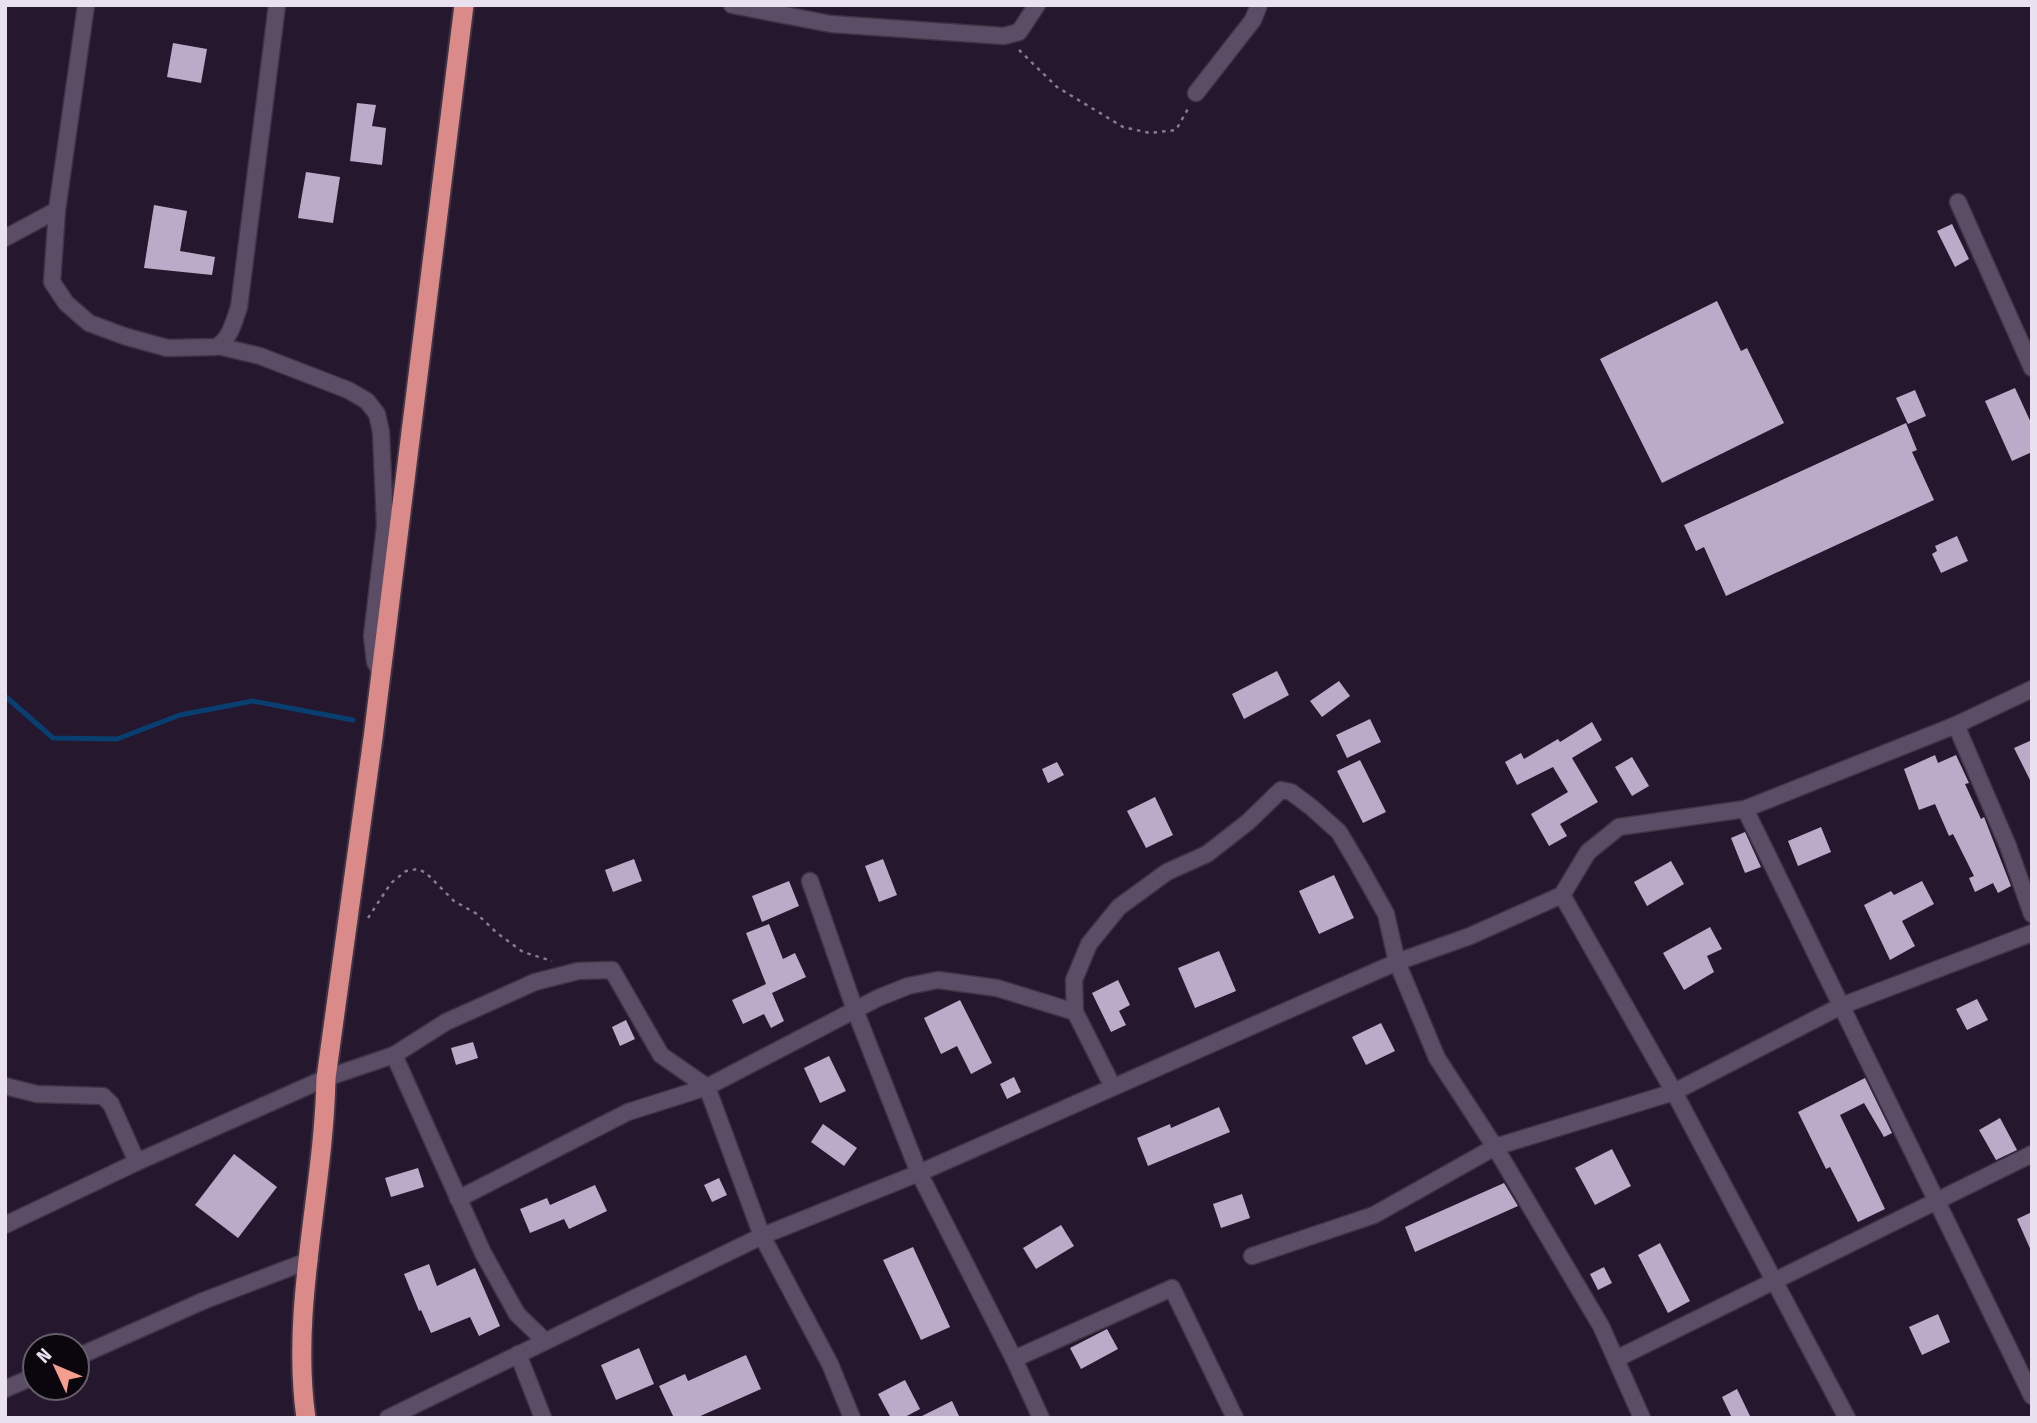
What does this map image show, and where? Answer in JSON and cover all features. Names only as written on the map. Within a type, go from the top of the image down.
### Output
[{"type":"highway","points":[[306,1418],[302,1323],[326,1120],[327,1078],[373,738],[464,5]]},
{"type":"street","points":[[86,5],[57,210],[52,282],[66,303],[89,323],[167,348],[218,346],[271,360],[348,390],[368,401],[377,414],[381,432],[385,526],[372,636],[374,662],[381,673]]},
{"type":"street","points":[[218,346],[226,339],[239,307],[277,5]]},
{"type":"street","points":[[732,5],[831,24],[1004,36],[1019,32],[1037,5]]},
{"type":"street","points":[[1196,93],[1253,20],[1259,5]]},
{"type":"street","points":[[1958,202],[2032,368]]},
{"type":"street","points":[[5,238],[57,210]]},
{"type":"street","points":[[388,1418],[762,1236],[919,1173],[1396,962],[1470,936],[1562,895],[1588,852],[1619,827],[1745,809],[1956,725],[2032,689]]},
{"type":"street","points":[[1956,725],[2032,914]]},
{"type":"street","points":[[1113,1087],[1075,1012],[1074,980],[1089,944],[1119,907],[1167,872],[1207,854],[1248,822],[1281,790],[1291,792],[1339,832],[1386,914],[1396,962],[1437,1058],[1495,1147],[1601,1326],[1642,1418]]},
{"type":"street","points":[[1745,809],[2032,1396]]},
{"type":"street","points":[[2016,872],[2032,865]]},
{"type":"street","points":[[810,881],[855,1010],[919,1173],[1014,1359],[1041,1418]]},
{"type":"street","points":[[1562,895],[1674,1092],[1847,1418]]},
{"type":"street","points":[[1252,1256],[1374,1215],[1495,1147],[1674,1092],[1841,1006],[2032,933]]},
{"type":"street","points":[[5,1225],[137,1162],[327,1078],[394,1055],[446,1022],[535,982],[578,971],[612,970],[661,1055],[707,1087],[762,1236],[830,1364],[852,1418]]},
{"type":"street","points":[[458,1199],[628,1112],[707,1087],[855,1010],[908,986],[938,980],[997,988],[1075,1012]]},
{"type":"street","points":[[394,1055],[483,1252],[517,1314],[545,1341]]},
{"type":"street","points":[[5,1086],[37,1094],[103,1096],[111,1104],[137,1162]]},
{"type":"street","points":[[1616,1359],[2032,1154]]},
{"type":"street","points":[[91,1351],[203,1301],[310,1260]]},
{"type":"street","points":[[1014,1359],[1172,1288],[1235,1418]]},
{"type":"street","points":[[518,1354],[543,1418]]},
{"type":"street","points":[[5,1390],[21,1383]]},
{"type":"path","points":[[1004,36],[1057,88],[1123,127],[1136,131],[1176,130],[1196,93]]},
{"type":"path","points":[[366,921],[391,883],[406,871],[418,869],[426,873],[454,901],[477,914],[523,952],[578,971]]},
{"type":"building","points":[[173,43],[207,49],[201,83],[167,77]]},
{"type":"building","points":[[357,103],[376,105],[372,126],[386,128],[382,165],[350,161]]},
{"type":"building","points":[[306,172],[340,177],[333,223],[298,218]]},
{"type":"building","points":[[154,205],[187,211],[180,251],[215,257],[212,275],[144,268]]},
{"type":"building","points":[[1952,224],[1969,259],[1955,267],[1937,231]]},
{"type":"building","points":[[1717,301],[1741,351],[1747,348],[1784,423],[1662,483],[1600,359]]},
{"type":"building","points":[[2015,388],[2032,425],[2032,452],[2012,461],[1985,401]]},
{"type":"building","points":[[1915,390],[1926,416],[1908,424],[1896,398]]},
{"type":"building","points":[[1906,423],[1917,450],[1912,452],[1934,500],[1726,596],[1704,547],[1696,551],[1684,525]]},
{"type":"building","points":[[1957,536],[1968,561],[1941,573],[1932,554],[1937,551],[1935,546]]},
{"type":"building","points":[[1277,671],[1289,695],[1244,719],[1232,694]]},
{"type":"building","points":[[1339,681],[1350,696],[1322,717],[1310,701]]},
{"type":"building","points":[[1370,719],[1381,742],[1347,758],[1336,735]]},
{"type":"building","points":[[1592,722],[1602,740],[1572,758],[1598,802],[1560,824],[1567,836],[1549,846],[1531,814],[1568,792],[1553,767],[1517,785],[1505,762],[1521,753],[1524,759],[1558,739],[1560,742]]},
{"type":"building","points":[[2032,740],[2032,784],[2014,748]]},
{"type":"building","points":[[1935,755],[1938,763],[1956,755],[1969,783],[1965,784],[1981,819],[1984,817],[2011,886],[1998,893],[1993,883],[1975,892],[1969,878],[1974,876],[1953,834],[1949,836],[1935,804],[1919,810],[1904,769]]},
{"type":"building","points":[[1632,757],[1649,786],[1632,796],[1615,767]]},
{"type":"building","points":[[1360,760],[1386,812],[1363,823],[1337,771]]},
{"type":"building","points":[[1057,762],[1064,775],[1048,783],[1042,769]]},
{"type":"building","points":[[1155,797],[1173,835],[1146,848],[1127,811]]},
{"type":"building","points":[[1821,827],[1831,852],[1798,866],[1788,841]]},
{"type":"building","points":[[1745,832],[1761,867],[1745,873],[1731,838]]},
{"type":"building","points":[[634,859],[642,881],[613,892],[605,870]]},
{"type":"building","points":[[883,859],[897,895],[879,902],[865,866]]},
{"type":"building","points":[[1671,861],[1684,884],[1647,906],[1634,882]]},
{"type":"building","points":[[1334,875],[1354,918],[1319,934],[1299,891]]},
{"type":"building","points":[[789,881],[799,906],[762,922],[752,896]]},
{"type":"building","points":[[1922,881],[1934,904],[1902,921],[1915,946],[1890,960],[1864,905],[1891,891],[1894,895]]},
{"type":"building","points":[[769,924],[783,959],[795,953],[806,977],[772,993],[784,1021],[771,1028],[764,1014],[743,1024],[732,1000],[766,984],[746,933]]},
{"type":"building","points":[[1710,927],[1722,949],[1707,956],[1714,972],[1684,990],[1663,953]]},
{"type":"building","points":[[1219,951],[1236,991],[1195,1008],[1178,968]]},
{"type":"building","points":[[1118,980],[1130,1005],[1119,1011],[1126,1025],[1111,1032],[1092,993]]},
{"type":"building","points":[[1977,999],[1988,1020],[1967,1030],[1956,1009]]},
{"type":"building","points":[[960,1000],[992,1063],[971,1074],[957,1046],[941,1054],[924,1018]]},
{"type":"building","points":[[626,1020],[635,1039],[620,1046],[612,1027]]},
{"type":"building","points":[[1381,1023],[1395,1051],[1366,1065],[1352,1037]]},
{"type":"building","points":[[473,1042],[478,1058],[456,1065],[451,1048]]},
{"type":"building","points":[[829,1056],[846,1091],[820,1103],[804,1068]]},
{"type":"building","points":[[1014,1077],[1021,1092],[1007,1099],[1000,1084]]},
{"type":"building","points":[[1865,1078],[1892,1133],[1884,1137],[1864,1103],[1840,1115],[1885,1209],[1858,1222],[1830,1167],[1826,1169],[1798,1112]]},
{"type":"building","points":[[1219,1107],[1230,1132],[1148,1166],[1137,1138],[1170,1124],[1171,1128]]},
{"type":"building","points":[[2000,1118],[2017,1150],[1996,1160],[1979,1130]]},
{"type":"building","points":[[823,1124],[857,1148],[844,1166],[811,1142]]},
{"type":"building","points":[[1612,1149],[1631,1186],[1595,1205],[1575,1168]]},
{"type":"building","points":[[234,1154],[277,1187],[238,1238],[195,1205]]},
{"type":"building","points":[[418,1168],[424,1187],[391,1197],[385,1178]]},
{"type":"building","points":[[719,1178],[727,1195],[712,1202],[704,1185]]},
{"type":"building","points":[[1504,1183],[1518,1206],[1415,1252],[1405,1227]]},
{"type":"building","points":[[595,1185],[607,1211],[569,1229],[564,1219],[530,1233],[520,1209],[547,1198],[550,1205]]},
{"type":"building","points":[[1242,1194],[1250,1218],[1221,1228],[1213,1204]]},
{"type":"building","points":[[2032,1212],[2032,1253],[2017,1219]]},
{"type":"building","points":[[1061,1225],[1074,1246],[1036,1269],[1023,1248]]},
{"type":"building","points":[[1660,1243],[1690,1301],[1668,1313],[1638,1255]]},
{"type":"building","points":[[913,1247],[950,1327],[921,1340],[883,1260]]},
{"type":"building","points":[[429,1264],[437,1286],[475,1268],[500,1326],[479,1336],[470,1317],[431,1333],[404,1274]]},
{"type":"building","points":[[1604,1267],[1612,1283],[1598,1290],[1590,1274]]},
{"type":"building","points":[[1938,1314],[1950,1342],[1922,1355],[1909,1327]]},
{"type":"building","points":[[1107,1329],[1118,1349],[1081,1369],[1070,1348]]},
{"type":"building","points":[[639,1348],[654,1384],[616,1400],[601,1365]]},
{"type":"building","points":[[746,1355],[761,1389],[696,1418],[674,1418],[659,1386],[685,1374],[688,1381]]},
{"type":"building","points":[[905,1380],[920,1409],[903,1418],[891,1418],[878,1394]]},
{"type":"building","points":[[1737,1389],[1751,1418],[1732,1418],[1722,1397]]},
{"type":"building","points":[[952,1401],[960,1418],[918,1418]]},
{"type":"waterway","points":[[5,696],[53,738],[117,739],[180,715],[253,701],[353,720]]}]
